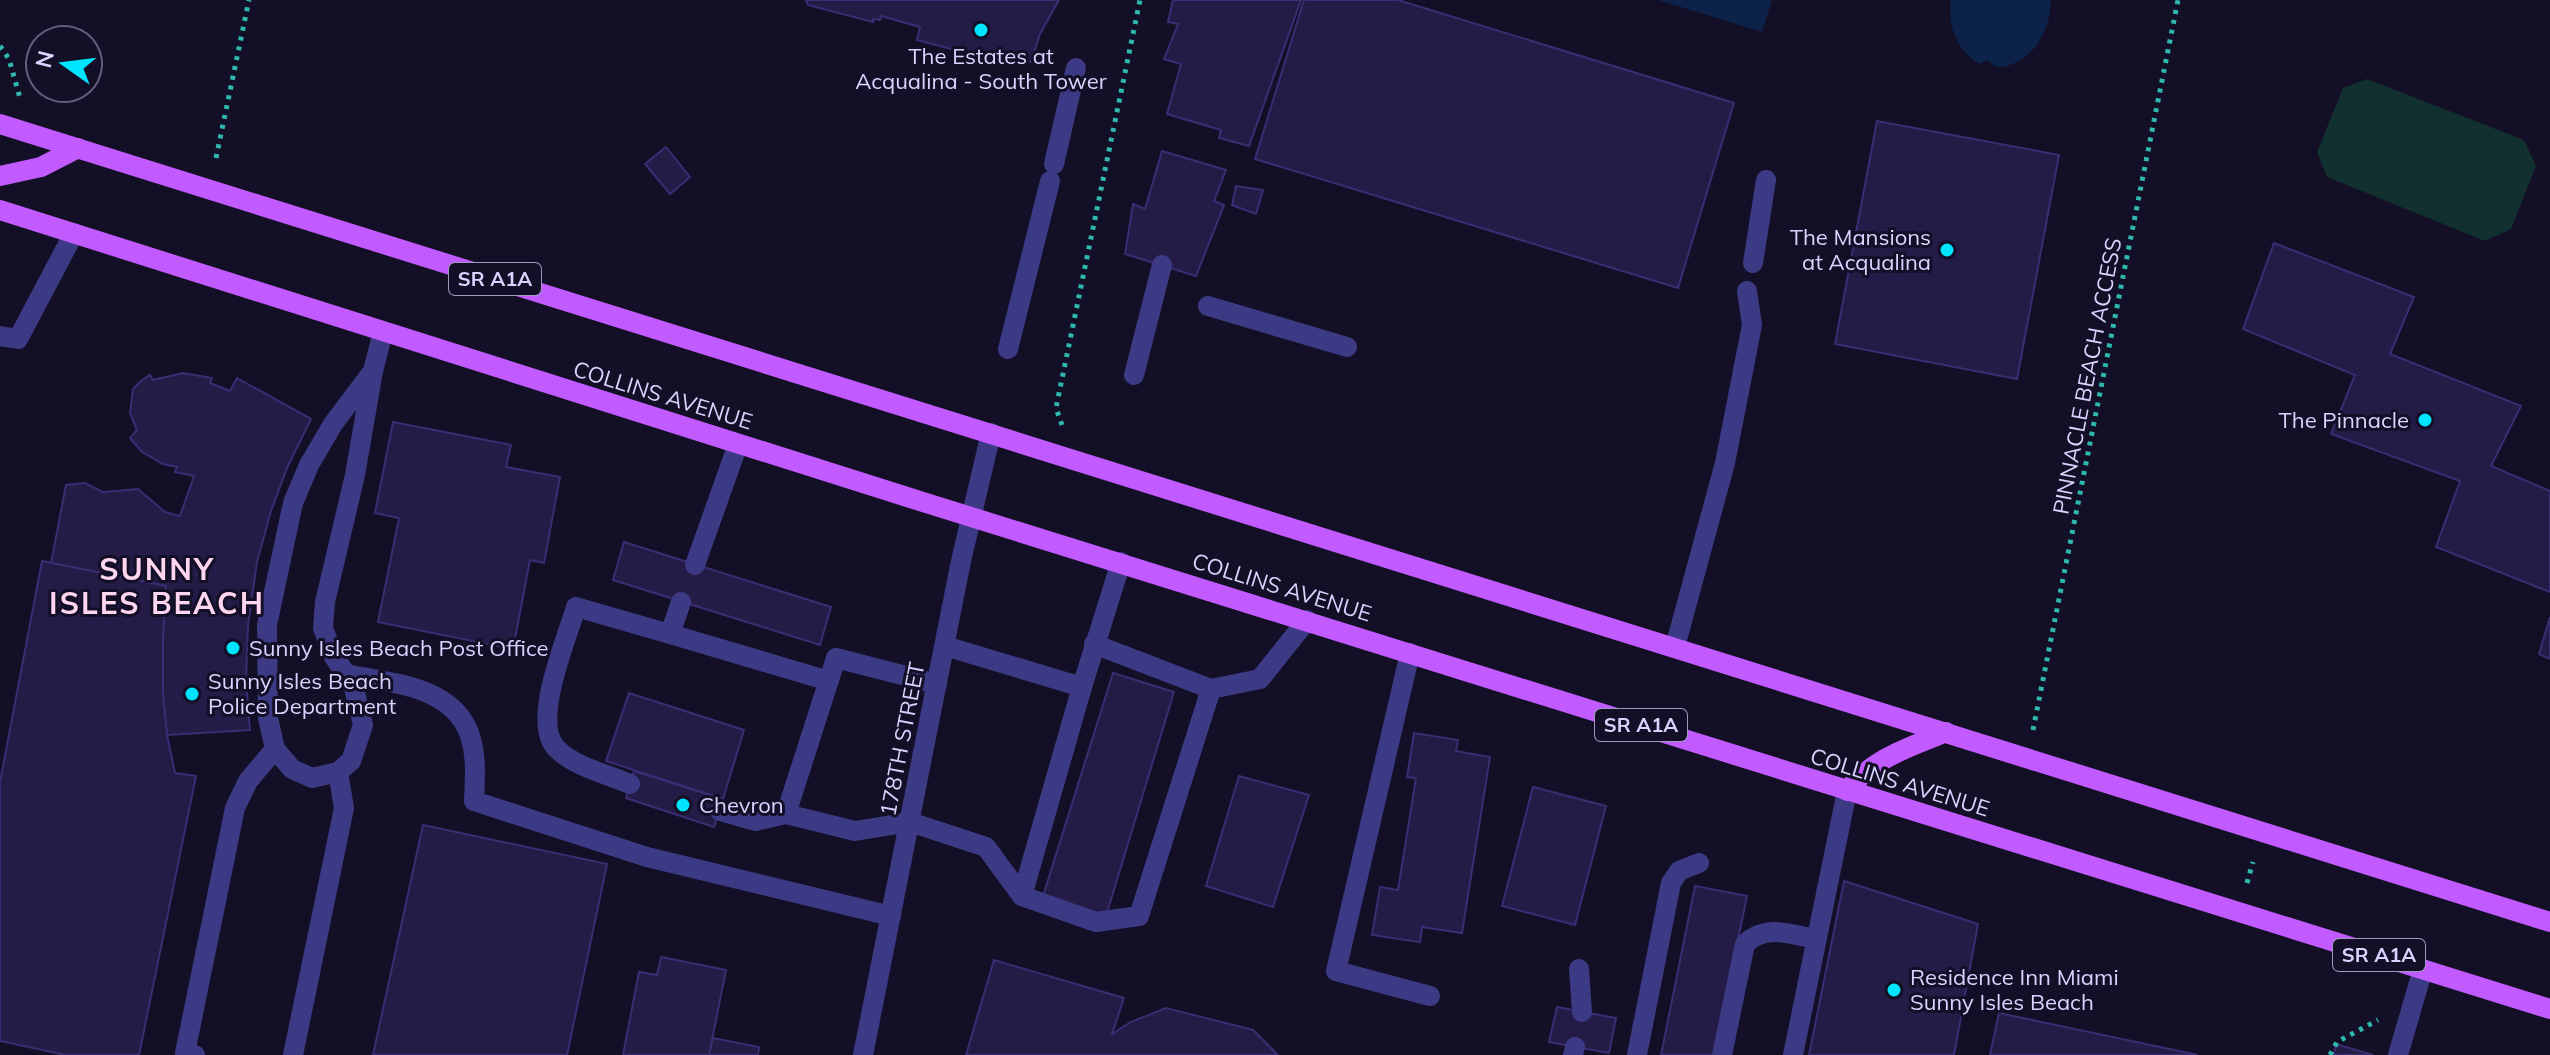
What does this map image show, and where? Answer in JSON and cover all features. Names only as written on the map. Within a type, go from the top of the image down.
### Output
[{"type":"main road","name":"SR A1A","points":[[0,124],[2550,922]]},
{"type":"main road","points":[[0,176],[41,167],[78,148]]},
{"type":"main road","name":"COLLINS AVENUE","points":[[0,210],[738,444],[2550,1009]]},
{"type":"main road","points":[[1847,791],[1861,773],[1877,762],[1946,732]]},
{"type":"street","points":[[1008,349],[1076,68]]},
{"type":"street","points":[[1753,263],[1766,180]]},
{"type":"street","points":[[0,336],[18,339],[74,233]]},
{"type":"street","points":[[1134,375],[1162,265]]},
{"type":"street","points":[[1675,647],[1725,463],[1752,325],[1747,291]]},
{"type":"street","points":[[1208,306],[1347,347]]},
{"type":"street","points":[[373,371],[333,424],[309,465],[293,503],[267,625],[268,718],[275,749],[292,769],[312,778],[338,772],[351,761],[363,725],[353,684],[334,657],[323,628],[325,602],[355,475],[383,332]]},
{"type":"street","name":"178TH STREET","points":[[863,1055],[971,516],[991,433]]},
{"type":"street","points":[[695,565],[738,444]]},
{"type":"street","points":[[1022,896],[1094,644],[1121,562]]},
{"type":"street","points":[[670,634],[681,602]]},
{"type":"street","points":[[630,784],[555,749],[546,728],[546,707],[576,607],[829,681]]},
{"type":"street","points":[[1094,644],[1211,689],[1260,679],[1307,620]]},
{"type":"street","points":[[945,646],[1082,687]]},
{"type":"street","points":[[1410,653],[1336,971],[1430,996]]},
{"type":"street","points":[[786,814],[836,658],[937,684]]},
{"type":"street","points":[[346,674],[432,694],[456,710],[469,733],[475,761],[474,801],[647,857],[891,916]]},
{"type":"street","points":[[720,811],[755,821],[786,814],[855,831],[910,822],[986,847],[1022,896],[1096,922],[1139,916],[1211,689]]},
{"type":"street","points":[[195,1055],[185,1053],[235,808],[248,781],[275,749]]},
{"type":"street","points":[[293,1055],[344,808],[338,772]]},
{"type":"street","points":[[1793,1055],[1847,791]]},
{"type":"street","points":[[1637,1055],[1671,883],[1679,871],[1699,863]]},
{"type":"street","points":[[1722,1055],[1745,944],[1753,936],[1767,931],[1816,939]]},
{"type":"street","points":[[1579,969],[1582,1012]]},
{"type":"street","points":[[2398,1055],[2423,969]]},
{"type":"path","points":[[216,158],[249,0]]},
{"type":"path","points":[[1062,427],[1056,408],[1140,0]]},
{"type":"path","name":"PINNACLE BEACH ACCESS","points":[[2027,758],[2178,0]]},
{"type":"path","points":[[0,46],[9,59],[20,98]]},
{"type":"path","points":[[2247,883],[2253,862]]},
{"type":"path","points":[[2330,1055],[2337,1042],[2381,1018]]},
{"type":"green space","points":[[2367,79],[2524,140],[2536,166],[2511,229],[2485,241],[2327,177],[2317,152],[2343,88]]},
{"type":"water","points":[[1658,0],[1772,0],[1762,32]]},
{"type":"water","points":[[1951,0],[2051,0],[2047,24],[2037,45],[2019,61],[1996,67],[1987,60],[1979,64],[1959,44],[1952,28]]},
{"type":"building","name":"The Estates at Acqualina - South Tower","points":[[806,0],[1059,0],[1040,34],[1031,62],[998,52],[996,61],[917,40],[920,27],[881,16],[880,20],[873,19],[873,22],[808,5]]},
{"type":"building","points":[[1173,0],[1301,0],[1249,146],[1219,138],[1221,130],[1167,114],[1181,64],[1164,59],[1178,24],[1168,22]]},
{"type":"building","points":[[1304,0],[1398,0],[1734,103],[1678,288],[1255,159]]},
{"type":"building","name":"The Mansions at Acqualina","points":[[1877,121],[2059,155],[2017,379],[1835,344]]},
{"type":"building","points":[[666,147],[690,177],[670,194],[645,164]]},
{"type":"building","points":[[1162,151],[1226,170],[1214,201],[1224,205],[1196,276],[1125,254],[1133,204],[1145,209]]},
{"type":"building","points":[[1236,186],[1263,190],[1256,214],[1232,205]]},
{"type":"building","name":"The Pinnacle","points":[[2274,243],[2414,297],[2390,354],[2521,406],[2491,466],[2550,491],[2550,592],[2436,547],[2460,481],[2331,434],[2355,375],[2243,329]]},
{"type":"building","points":[[183,373],[212,378],[210,383],[230,391],[237,378],[311,419],[287,468],[257,562],[248,625],[246,680],[250,730],[167,735],[163,695],[166,586],[51,563],[66,485],[85,483],[103,492],[138,489],[165,512],[180,516],[194,476],[175,472],[177,467],[163,464],[142,452],[130,438],[137,430],[130,413],[133,389],[141,381],[150,375],[153,380]]},
{"type":"building","points":[[393,422],[511,445],[506,467],[560,477],[544,563],[530,560],[513,649],[378,622],[399,518],[375,513]]},
{"type":"building","points":[[624,542],[831,607],[820,645],[613,580]]},
{"type":"building","points":[[42,561],[166,586],[163,695],[167,735],[175,773],[196,776],[139,1055],[66,1055],[0,1041],[0,782]]},
{"type":"building","points":[[2550,617],[2550,659],[2539,654]]},
{"type":"building","points":[[1113,673],[1174,692],[1106,916],[1043,896]]},
{"type":"building","name":"Chevron","points":[[629,693],[744,730],[723,799],[606,761]]},
{"type":"building","points":[[1414,733],[1458,740],[1456,751],[1490,757],[1462,933],[1422,927],[1420,942],[1372,935],[1380,887],[1398,890],[1416,778],[1407,777]]},
{"type":"building","name":"Chevron","points":[[634,771],[723,799],[714,827],[626,798]]},
{"type":"building","points":[[1239,776],[1309,795],[1273,907],[1206,886]]},
{"type":"building","points":[[1533,787],[1606,806],[1575,925],[1502,906]]},
{"type":"building","points":[[423,825],[607,864],[567,1055],[373,1055]]},
{"type":"building","name":"Residence Inn Miami Sunny Isles Beach","points":[[1844,881],[1978,924],[1954,1055],[1809,1055]]},
{"type":"building","points":[[1695,886],[1747,896],[1714,1055],[1661,1055]]},
{"type":"building","points":[[661,957],[726,970],[709,1055],[623,1055],[639,972],[657,975]]},
{"type":"building","points":[[994,960],[1124,998],[1112,1034],[1131,1022],[1166,1008],[1253,1030],[1278,1055],[966,1055]]},
{"type":"building","points":[[1557,1007],[1616,1018],[1609,1053],[1549,1042]]},
{"type":"building","points":[[1999,1013],[2198,1055],[1990,1055]]},
{"type":"building","points":[[713,1038],[759,1047],[758,1055],[709,1055]]},
{"type":"building","points":[[2339,1045],[2373,1055],[2334,1055],[2335,1047]]},
{"type":"place","name":"The Estates at Acqualina - South Tower","points":[[981,30]]},
{"type":"place","name":"The Mansions at Acqualina","points":[[1947,250]]},
{"type":"place","name":"The Pinnacle","points":[[2425,420]]},
{"type":"place","name":"Sunny Isles Beach Post Office","points":[[233,648]]},
{"type":"place","name":"Sunny Isles Beach Police Department","points":[[192,694]]},
{"type":"place","name":"Chevron","points":[[683,805]]},
{"type":"place","name":"Residence Inn Miami Sunny Isles Beach","points":[[1894,990]]},
{"type":"district","name":"SUNNY ISLES BEACH","points":[[157,587]]}]
